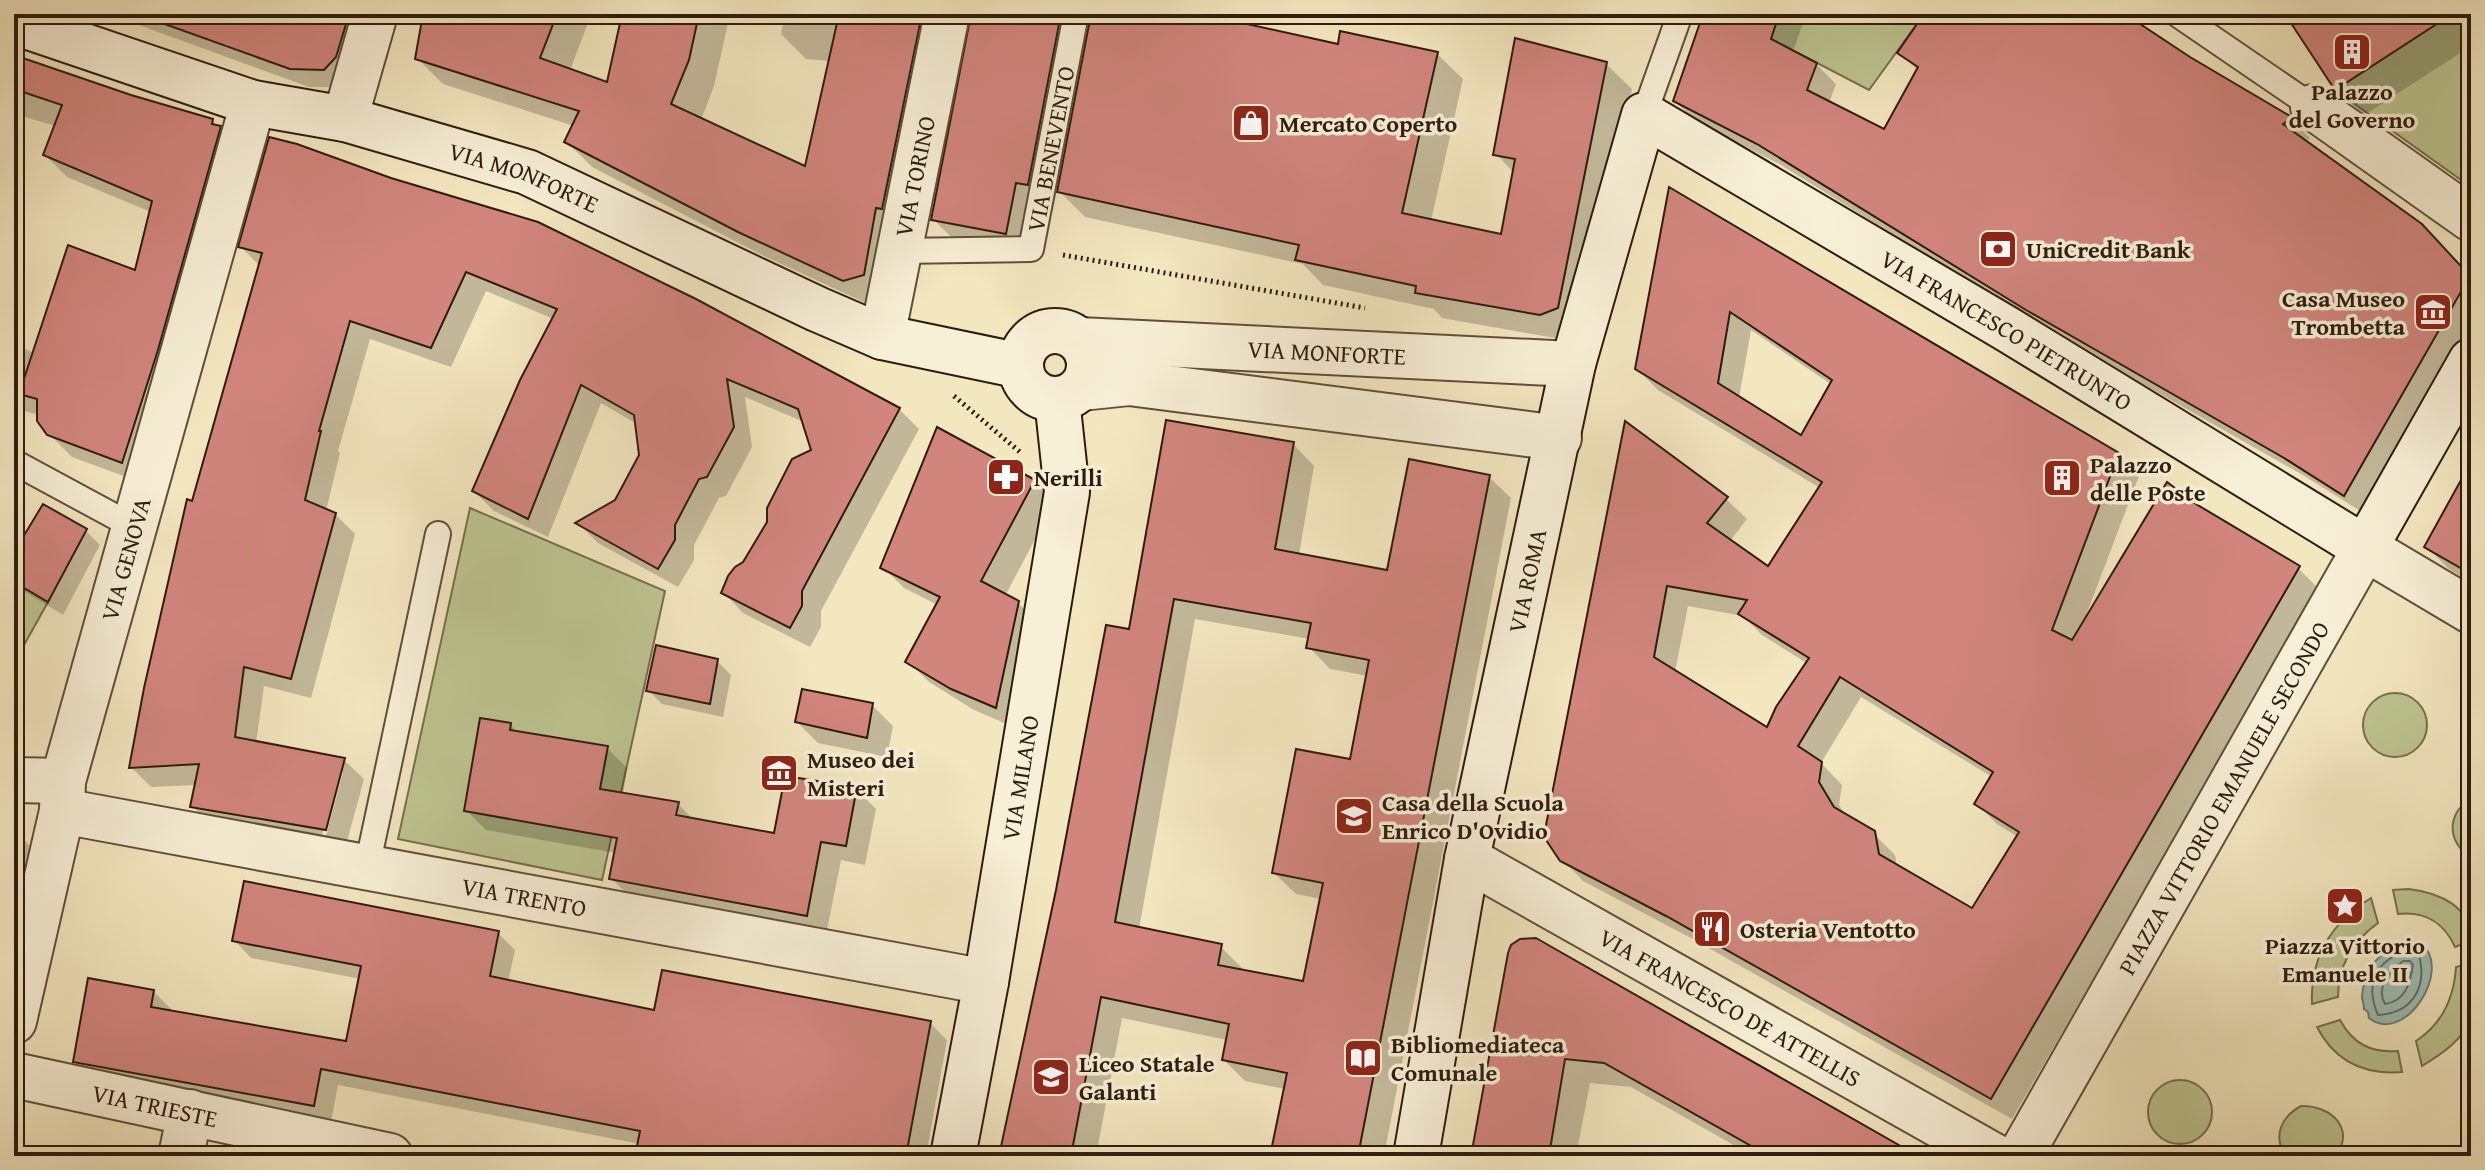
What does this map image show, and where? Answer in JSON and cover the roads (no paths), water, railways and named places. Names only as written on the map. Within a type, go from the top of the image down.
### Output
[{"type":"street","points":[[345,119],[375,14]]},
{"type":"street","name":"VIA TORINO","points":[[882,337],[947,14]]},
{"type":"street","name":"VIA MONFORTE","points":[[14,22],[253,103],[345,119],[527,172],[882,337],[1021,366]]},
{"type":"street","name":"VIA GENOVA","points":[[14,1021],[63,796],[253,103]]},
{"type":"street","points":[[2313,107],[2471,219]]},
{"type":"street","name":"VIA ROMA","points":[[1416,1156],[1467,859],[1573,364],[1644,115]]},
{"type":"street","name":"VIA FRANCESCO PIETRUNTO","points":[[1644,115],[2007,329],[2365,548]]},
{"type":"street","points":[[1054,331],[1067,333],[1079,340],[1089,364],[1087,377],[1069,394],[1044,397],[1032,390],[1024,379],[1021,366],[1023,353],[1030,342],[1041,334],[1054,331]]},
{"type":"street","name":"VIA MONFORTE","points":[[1079,340],[1573,364]]},
{"type":"street","name":"PIAZZA VITTORIO EMANUELE SECONDO","points":[[2020,1156],[2471,361]]},
{"type":"street","name":"VIA MONFORTE","points":[[1069,394],[1129,383],[1559,438]]},
{"type":"street","name":"VIA MILANO","points":[[953,1156],[986,982],[1067,492],[1069,394]]},
{"type":"street","points":[[2365,548],[2471,611]]},
{"type":"street","name":"VIA TRENTO","points":[[14,780],[63,796],[367,867],[986,982]]},
{"type":"street","name":"VIA FRANCESCO DE ATTELLIS","points":[[1467,859],[1994,1156]]},
{"type":"street","name":"VIA TRIESTE","points":[[14,1075],[390,1156]]},
{"type":"street","points":[[181,1156],[190,1112]]},
{"type":"lane","name":"VIA BENEVENTO","points":[[899,251],[1031,249],[1076,14]]},
{"type":"lane","name":"VIA ROMA","points":[[1644,115],[1680,14]]},
{"type":"lane","points":[[2177,14],[2313,107]]},
{"type":"lane","points":[[14,462],[136,528]]},
{"type":"lane","points":[[367,867],[438,534]]},
{"type":"water","points":[[2403,940],[2421,943],[2430,955],[2432,970],[2428,986],[2410,1014],[2397,1022],[2383,1024],[2369,1018],[2364,1009],[2362,996],[2366,976],[2387,950]]},
{"type":"place","name":"Palazzo del Governo","points":[[2352,52]]},
{"type":"place","name":"Mercato Coperto","points":[[1251,123]]},
{"type":"place","name":"UniCredit Bank","points":[[1998,249]]},
{"type":"place","name":"Casa Museo Trombetta","points":[[2433,312]]},
{"type":"place","name":"Nerilli","points":[[1006,477]]},
{"type":"place","name":"Palazzo delle Poste","points":[[2062,478]]},
{"type":"place","name":"Museo dei Misteri","points":[[779,773]]},
{"type":"place","name":"Casa della Scuola Enrico D'Ovidio","points":[[1354,816]]},
{"type":"place","name":"Piazza Vittorio Emanuele II","points":[[2345,906]]},
{"type":"place","name":"Osteria Ventotto","points":[[1712,929]]},
{"type":"place","name":"Bibliomediateca Comunale","points":[[1363,1058]]},
{"type":"place","name":"Liceo Statale Galanti","points":[[1051,1077]]}]
